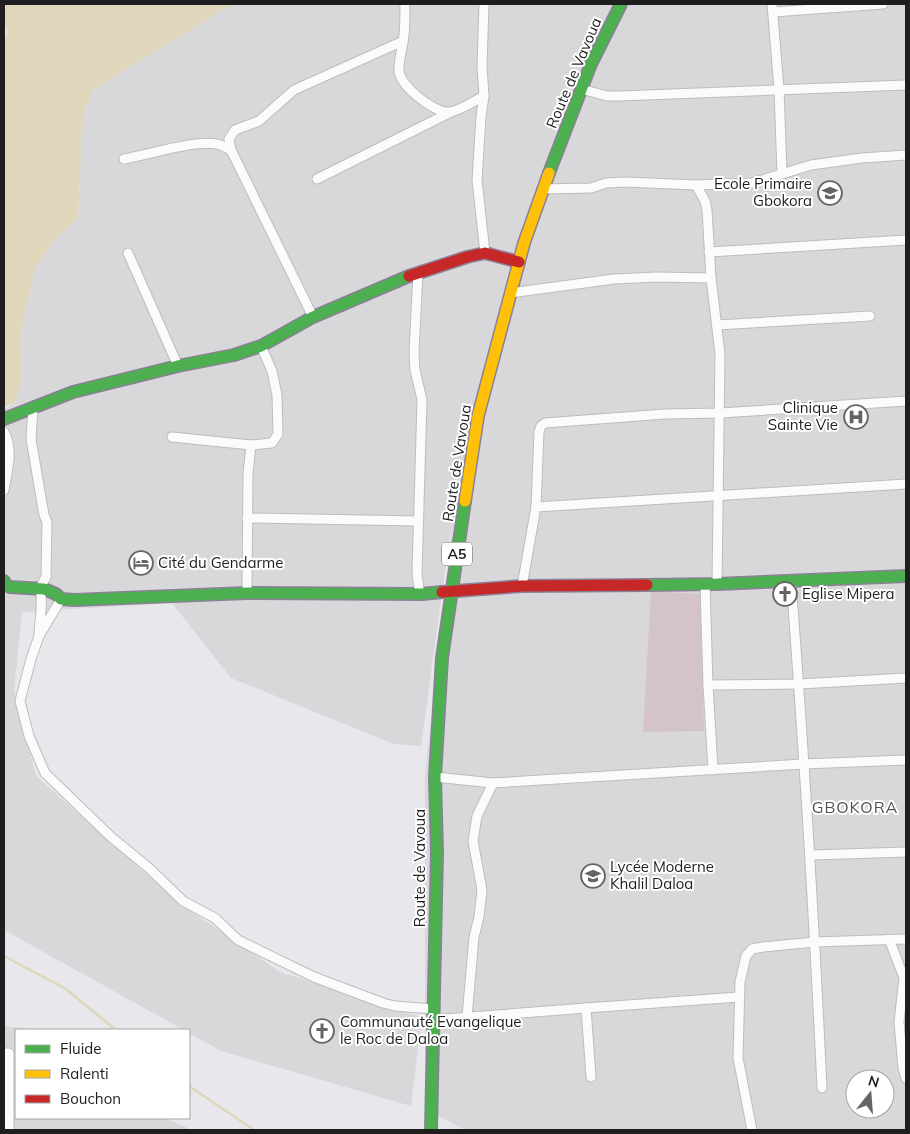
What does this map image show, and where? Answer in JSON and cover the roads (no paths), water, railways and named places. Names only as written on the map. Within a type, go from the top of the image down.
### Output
[{"type":"street","points":[[405,4],[403,41],[398,71],[403,82],[411,91],[434,108],[444,112],[451,112]]},
{"type":"street","points":[[484,4],[482,67],[484,96],[477,180],[485,253]]},
{"type":"street","name":"Route de Vavoua","points":[[431,1130],[437,853],[435,777],[442,658],[478,416],[519,262],[543,189],[591,64],[620,4]]},
{"type":"street","points":[[782,173],[772,8],[883,4]]},
{"type":"street","points":[[313,317],[231,150],[229,140],[234,130],[259,121],[294,90],[403,41]]},
{"type":"street","points":[[581,89],[607,96],[619,96],[906,84]]},
{"type":"street","points":[[317,179],[484,96]]},
{"type":"street","points":[[124,160],[186,146],[205,144],[216,144],[231,150]]},
{"type":"street","points":[[543,189],[591,188],[606,183],[626,182],[696,185],[752,183],[819,164],[862,158],[906,155]]},
{"type":"street","points":[[696,185],[705,201],[711,278],[720,354],[721,413],[718,584]]},
{"type":"street","points":[[709,252],[906,240]]},
{"type":"street","points":[[128,253],[178,366]]},
{"type":"street","points":[[4,419],[73,392],[178,366],[234,355],[261,346],[313,317],[418,272],[485,253],[519,262]]},
{"type":"street","points":[[418,272],[414,353],[415,370],[422,400],[417,574],[419,589],[422,594]]},
{"type":"street","points":[[510,294],[619,278],[711,278]]},
{"type":"street","points":[[717,325],[870,316]]},
{"type":"street","points":[[172,437],[251,445],[272,443],[278,434],[277,395],[272,371],[261,346]]},
{"type":"street","points":[[522,586],[536,507],[539,432],[540,426],[545,423],[664,414],[721,413],[906,401]]},
{"type":"street","points":[[33,408],[31,439],[44,515],[47,522],[46,577],[40,588],[42,599],[39,636]]},
{"type":"street","points":[[4,432],[7,437],[9,450],[9,466],[4,490]]},
{"type":"street","points":[[247,593],[248,474],[251,445]]},
{"type":"street","points":[[536,507],[906,484]]},
{"type":"street","points":[[247,518],[418,521]]},
{"type":"street","points":[[4,581],[10,587],[45,588],[55,592],[61,599],[74,600],[247,593],[422,594],[451,590],[522,586],[718,584],[906,576]]},
{"type":"street","points":[[791,581],[811,855],[822,1088]]},
{"type":"street","points":[[705,584],[713,770]]},
{"type":"street","points":[[61,599],[39,636],[20,701],[29,736],[45,773],[110,836],[150,868],[183,901],[215,918],[238,940],[314,977],[383,1003],[433,1014],[467,1017],[739,997]]},
{"type":"street","points":[[708,685],[799,684],[906,678]]},
{"type":"street","points":[[435,777],[493,783],[803,764],[906,760]]},
{"type":"street","points":[[467,1017],[474,937],[479,918],[482,890],[474,841],[477,816],[493,783]]},
{"type":"street","points":[[811,855],[906,852]]},
{"type":"street","points":[[889,939],[904,978],[899,1022],[903,1037],[906,1078]]},
{"type":"street","points":[[752,1130],[738,1058],[740,982],[746,956],[752,949],[815,942],[906,939]]},
{"type":"street","points":[[586,1008],[591,1077]]},
{"type":"street","points":[[4,1053],[9,1053],[9,1130]]},
{"type":"waterway","points":[[4,956],[66,989],[115,1029]]},
{"type":"waterway","points":[[190,1087],[254,1130]]},
{"type":"place","name":"Ecole Primaire Gbokora","points":[[830,193]]},
{"type":"place","name":"Clinique Sainte Vie","points":[[856,417]]},
{"type":"place","name":"Cité du Gendarme","points":[[141,563]]},
{"type":"place","name":"Eglise Mipera","points":[[785,594]]},
{"type":"place","name":"Lycée Moderne Khalil Daloa","points":[[593,876]]},
{"type":"place","name":"Communauté Evangelique le Roc de Daloa","points":[[322,1031]]},
{"type":"district","name":"GBOKORA","points":[[855,807]]}]
